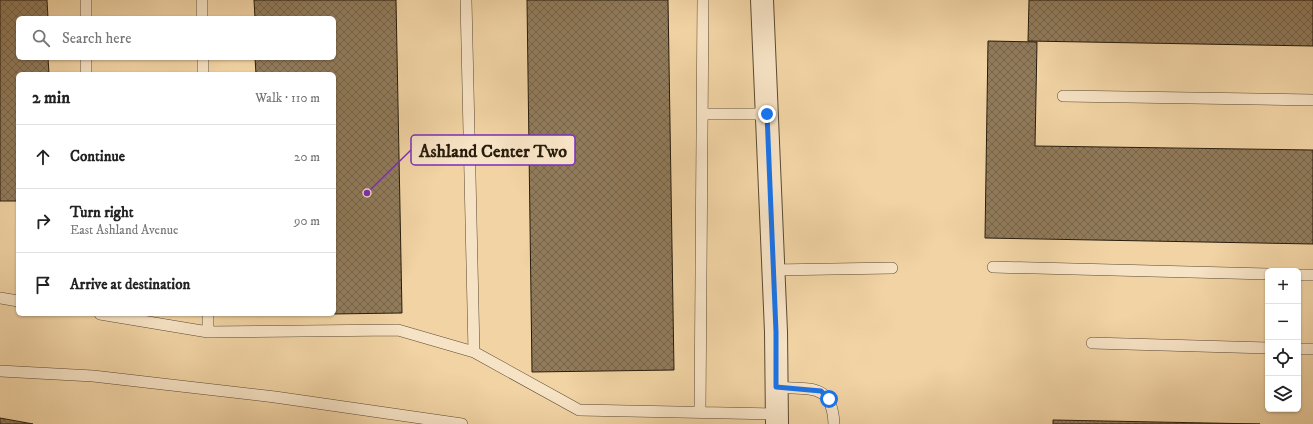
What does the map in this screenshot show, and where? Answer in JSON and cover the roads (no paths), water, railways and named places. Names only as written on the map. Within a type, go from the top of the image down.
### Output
[{"type":"street","points":[[762,0],[773,270],[776,419]]},
{"type":"lane","points":[[86,0],[86,16]]},
{"type":"lane","points":[[202,0],[202,16]]},
{"type":"lane","points":[[466,0],[474,352]]},
{"type":"lane","points":[[700,412],[703,0]]},
{"type":"lane","points":[[86,60],[86,72]]},
{"type":"lane","points":[[203,60],[203,72]]},
{"type":"lane","points":[[1062,96],[1313,100]]},
{"type":"lane","points":[[702,114],[767,114]]},
{"type":"lane","points":[[994,267],[1265,274]]},
{"type":"lane","points":[[773,270],[892,268]]},
{"type":"lane","points":[[1301,274],[1313,275]]},
{"type":"lane","points":[[0,298],[16,300]]},
{"type":"lane","points":[[112,316],[208,332],[398,330],[474,352],[579,410],[700,412],[776,419]]},
{"type":"lane","points":[[208,316],[208,332]]},
{"type":"lane","points":[[1092,343],[1265,348]]},
{"type":"lane","points":[[1301,348],[1313,349]]},
{"type":"lane","points":[[0,371],[93,376],[275,397],[462,424]]},
{"type":"lane","points":[[776,387],[821,391],[829,399],[833,408],[834,424]]},
{"type":"place","name":"Ashland Center Two","points":[[367,193]]}]
